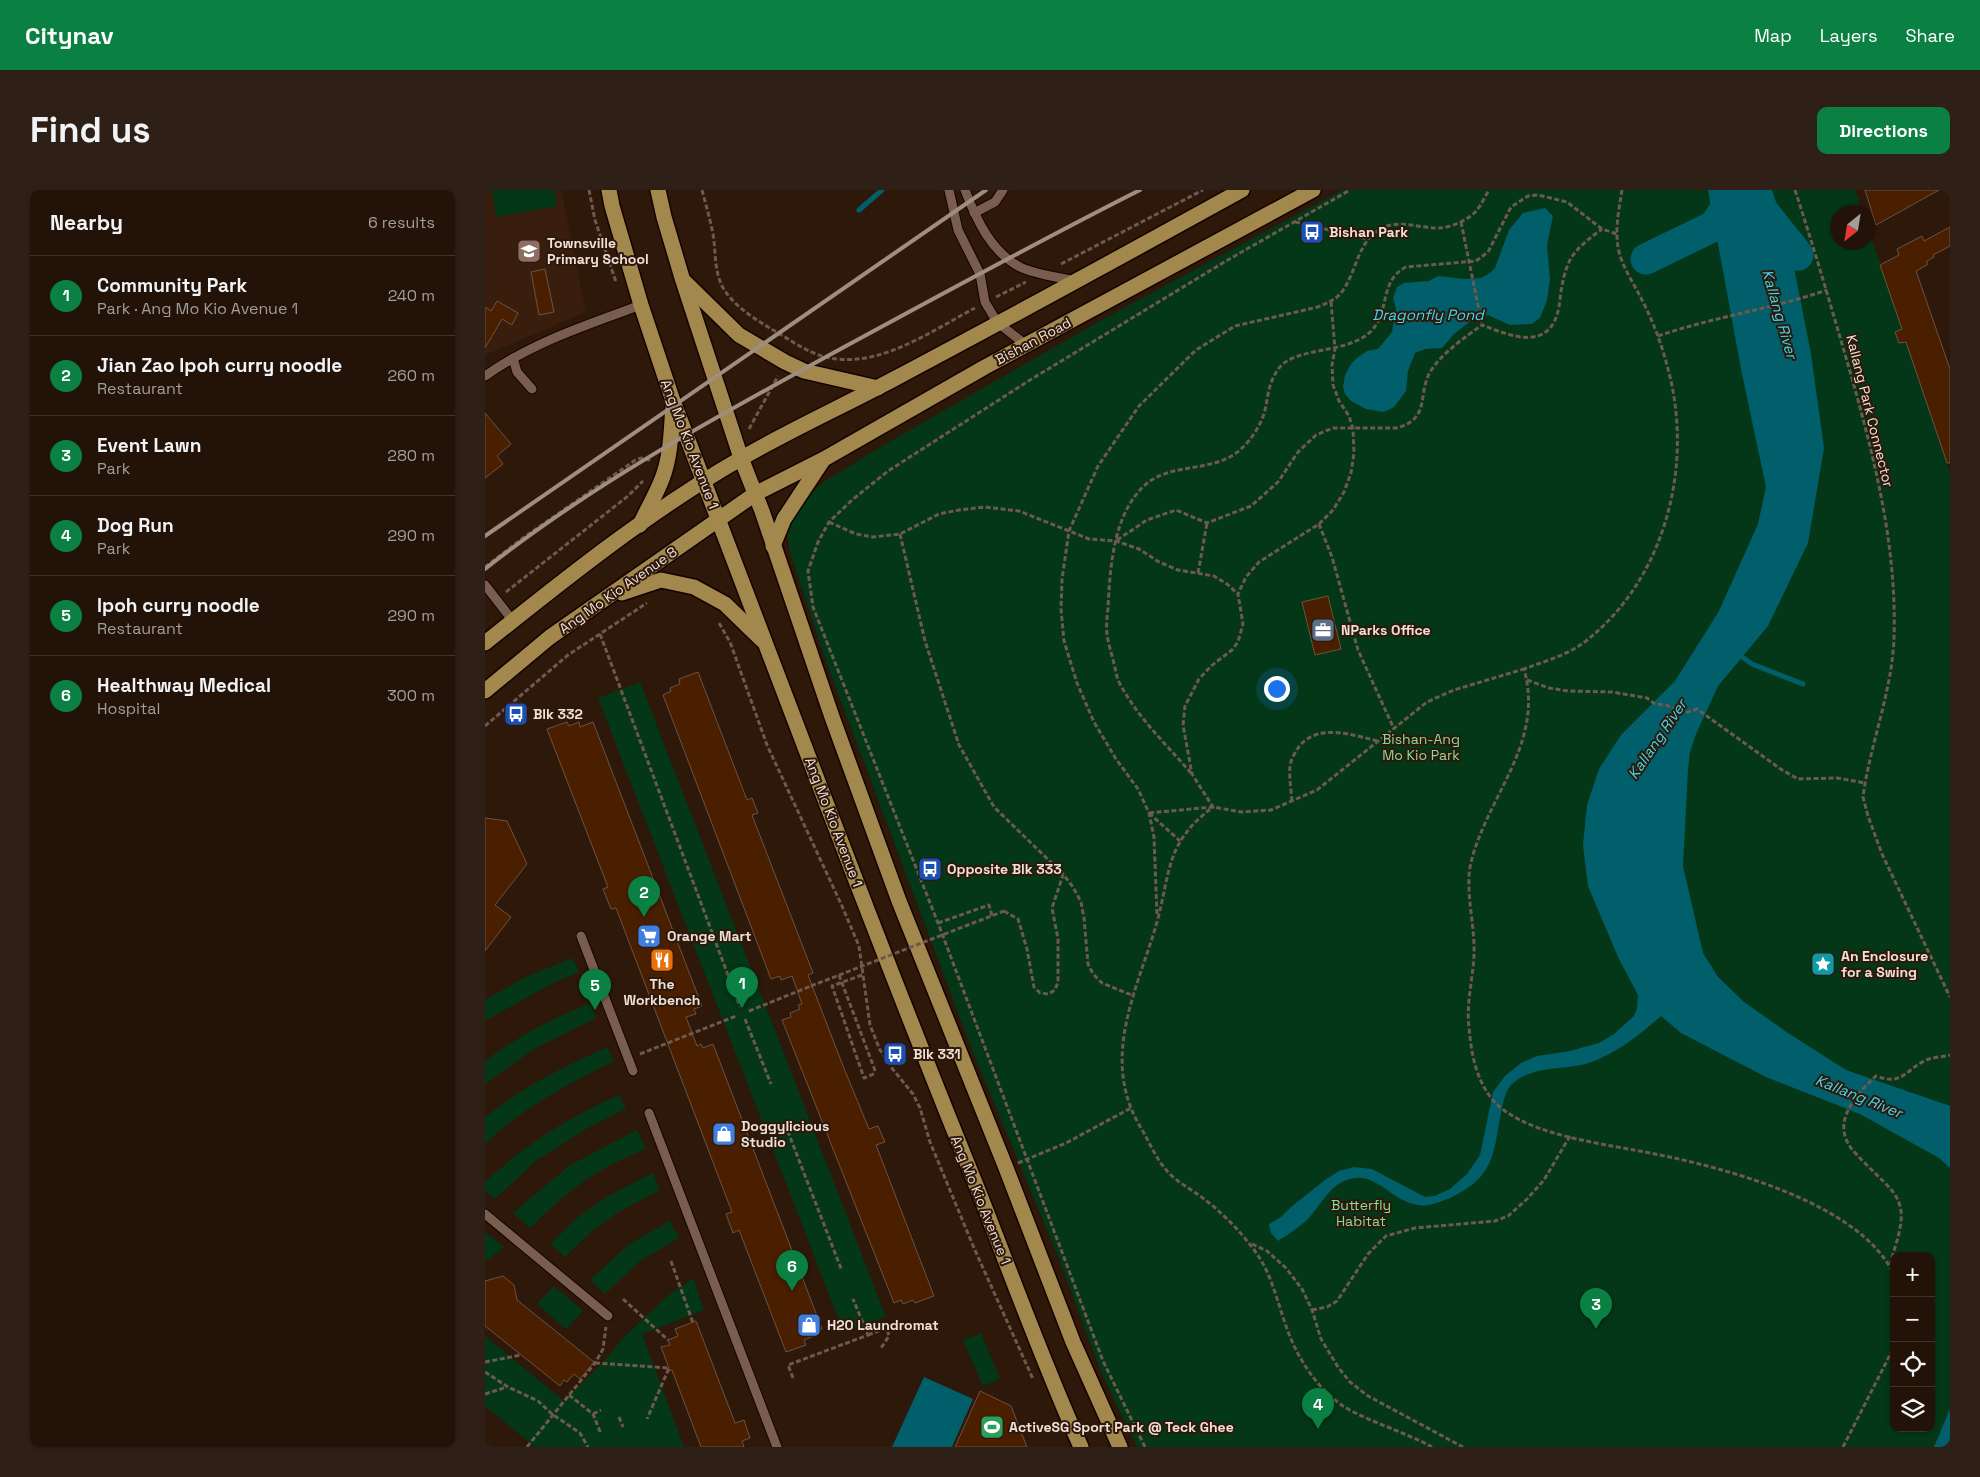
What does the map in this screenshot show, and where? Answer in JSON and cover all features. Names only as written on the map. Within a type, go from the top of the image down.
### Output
[{"type":"main road","name":"Ang Mo Kio Avenue 1","points":[[609,190],[641,305],[673,401],[927,1065],[1060,1401],[1081,1447]]},
{"type":"main road","points":[[658,190],[683,280],[741,458],[899,901],[1006,1168],[1073,1342],[1120,1447]]},
{"type":"main road","points":[[485,643],[639,526],[741,458],[878,388],[1242,190]]},
{"type":"main road","name":"Bishan Road","points":[[755,494],[824,458],[1026,344],[1313,190]]},
{"type":"main road","points":[[683,280],[739,335],[785,362],[803,371],[878,388]]},
{"type":"main road","points":[[639,526],[662,480],[666,467],[670,451],[673,401]]},
{"type":"main road","points":[[773,546],[783,519],[824,458]]},
{"type":"main road","name":"Ang Mo Kio Avenue 8","points":[[485,692],[550,637],[755,494]]},
{"type":"main road","points":[[607,598],[661,580],[694,587],[725,604],[765,643]]},
{"type":"lane","points":[[949,190],[958,230],[980,274],[985,302],[997,322],[1026,344]]},
{"type":"lane","points":[[965,190],[974,213],[1001,253],[1021,267],[1077,281]]},
{"type":"lane","points":[[974,213],[995,202],[1003,190]]},
{"type":"lane","points":[[485,376],[513,358],[569,331],[641,305]]},
{"type":"lane","points":[[513,358],[517,372],[531,389]]},
{"type":"lane","points":[[485,586],[513,621]]},
{"type":"lane","points":[[581,936],[633,1071]]},
{"type":"lane","points":[[649,1113],[777,1447]]},
{"type":"lane","points":[[485,1214],[608,1316]]},
{"type":"path","points":[[702,190],[713,236],[718,276],[723,287],[735,302],[758,321],[797,345],[817,355],[839,360],[866,358],[896,350],[1203,190]]},
{"type":"path","points":[[1145,1447],[1103,1361],[938,924],[813,607],[808,571],[818,542],[829,522],[852,500],[888,471],[1030,380],[1226,261],[1350,190]]},
{"type":"path","points":[[1157,920],[1154,837],[1149,812],[1137,789],[1115,759],[1094,722],[1069,661],[1064,641],[1061,609],[1062,579],[1069,531],[1098,466],[1139,406],[1196,350],[1235,326],[1319,307],[1331,302],[1341,293],[1368,239],[1379,230],[1391,225],[1405,223],[1441,228],[1461,222],[1477,211],[1489,190]]},
{"type":"path","points":[[1149,812],[1213,807],[1241,812],[1271,810],[1317,790],[1427,702],[1445,694],[1561,656],[1586,641],[1625,600],[1652,557],[1665,525],[1671,497],[1679,436],[1676,400],[1658,336],[1642,299],[1622,262],[1618,247],[1617,234],[1621,190]]},
{"type":"path","name":"Kallang Park Connector","points":[[1795,190],[1827,290],[1870,444],[1889,540],[1894,598],[1894,640],[1889,677],[1863,797],[1874,834],[1950,996]]},
{"type":"path","points":[[1213,807],[1192,774],[1138,714],[1118,680],[1107,634],[1109,584],[1116,541],[1122,520],[1131,500],[1146,484],[1165,473],[1223,461],[1242,449],[1256,431],[1265,411],[1267,389],[1280,367],[1289,358],[1335,348],[1363,337],[1375,327],[1392,277],[1406,267],[1468,263],[1483,258],[1488,252],[1511,206],[1528,196],[1548,196],[1567,202],[1602,229],[1617,234]]},
{"type":"path","points":[[1294,222],[1368,239]]},
{"type":"path","points":[[1461,222],[1482,325]]},
{"type":"path","points":[[1482,325],[1509,335],[1527,338],[1536,337],[1545,332],[1551,326],[1555,317],[1563,278],[1571,259],[1584,242],[1602,229]]},
{"type":"path","points":[[1658,336],[1692,324],[1806,297],[1827,290]]},
{"type":"path","points":[[1192,774],[1183,725],[1185,706],[1199,679],[1211,666],[1232,650],[1238,642],[1243,624],[1238,594],[1246,577],[1259,562],[1319,524],[1333,510],[1351,473],[1354,454],[1353,429],[1349,416],[1339,401],[1333,385],[1332,365],[1335,348],[1331,302]]},
{"type":"path","points":[[1116,541],[1147,520],[1175,510],[1207,523],[1251,506],[1278,482],[1298,452],[1316,435],[1333,428],[1397,428],[1406,426],[1413,420],[1423,405],[1423,396],[1430,372],[1454,345],[1482,325]]},
{"type":"path","points":[[749,429],[785,362],[797,345]]},
{"type":"path","points":[[485,567],[523,538],[616,476],[637,459],[643,458],[656,463]]},
{"type":"path","points":[[496,599],[628,496],[647,475]]},
{"type":"path","points":[[829,522],[856,534],[873,536],[900,534],[939,514],[959,510],[985,507],[1019,511],[1089,539],[1116,541],[1139,549],[1159,562],[1178,570],[1213,576],[1227,584],[1238,594]]},
{"type":"path","points":[[1198,573],[1207,523]]},
{"type":"path","points":[[1319,524],[1332,556],[1358,650],[1394,729]]},
{"type":"path","points":[[900,534],[925,640],[959,746],[994,807],[1063,874],[1073,887],[1081,902],[1088,964],[1093,974],[1102,983],[1134,996]]},
{"type":"path","points":[[485,726],[568,655],[640,606],[655,600]]},
{"type":"path","points":[[717,619],[730,642],[767,746],[859,946],[870,1025],[880,1050],[913,1094],[920,1108],[930,1142],[974,1248],[1034,1382]]},
{"type":"path","points":[[600,634],[740,1007]]},
{"type":"path","points":[[1524,669],[1527,680],[1528,705],[1521,746],[1513,768],[1494,801],[1479,837],[1469,876],[1474,956],[1468,1024],[1478,1076],[1490,1096],[1507,1113],[1527,1125],[1570,1136],[1691,1161],[1783,1190],[1818,1207],[1849,1226],[1874,1245],[1890,1266]]},
{"type":"path","points":[[1527,680],[1549,688],[1568,691],[1612,692],[1647,698],[1655,704],[1666,705],[1685,714],[1697,709],[1782,770],[1798,779],[1837,778],[1865,784]]},
{"type":"path","points":[[1292,801],[1291,766],[1294,754],[1301,744],[1310,737],[1321,732],[1333,732],[1379,741]]},
{"type":"path","points":[[1213,807],[1195,821],[1180,840],[1169,864],[1157,920],[1125,1025],[1121,1056],[1125,1087],[1131,1108],[1165,1169],[1180,1183],[1204,1199],[1250,1243],[1264,1264],[1282,1317],[1300,1358],[1325,1390],[1347,1409],[1414,1437],[1432,1447]]},
{"type":"path","points":[[1149,812],[1180,840]]},
{"type":"path","points":[[749,1011],[1004,911],[1018,918],[1027,949],[1034,987],[1040,993],[1048,994],[1057,986],[1058,939],[1052,908],[1063,874]]},
{"type":"path","points":[[938,924],[989,905],[992,916]]},
{"type":"path","points":[[839,975],[876,1073],[864,1078],[832,986],[862,975]]},
{"type":"path","points":[[628,1058],[736,1016]]},
{"type":"path","points":[[745,1020],[771,1084]]},
{"type":"path","points":[[1893,1252],[1901,1227],[1900,1205],[1895,1195],[1852,1150],[1844,1131],[1844,1121],[1856,1096],[1876,1076],[1889,1081],[1905,1075],[1927,1060],[1950,1055]]},
{"type":"path","points":[[1006,1168],[1066,1143],[1131,1108]]},
{"type":"path","points":[[785,1124],[842,1271]]},
{"type":"path","points":[[1312,1310],[1327,1307],[1337,1301],[1368,1254],[1386,1236],[1415,1228],[1495,1221],[1508,1216],[1544,1180],[1570,1136]]},
{"type":"path","points":[[1250,1243],[1267,1251],[1286,1268],[1302,1289],[1312,1310],[1321,1339],[1337,1367],[1350,1382],[1368,1396],[1463,1447]]},
{"type":"path","points":[[671,1261],[693,1323]]},
{"type":"path","points":[[623,1299],[668,1340]]},
{"type":"path","points":[[853,1299],[868,1335]]},
{"type":"path","points":[[527,1447],[595,1363],[603,1349],[608,1316]]},
{"type":"path","points":[[793,1378],[788,1365],[887,1328],[889,1336],[881,1348]]},
{"type":"path","points":[[1843,1447],[1890,1354]]},
{"type":"path","points":[[485,1362],[521,1355]]},
{"type":"path","points":[[595,1363],[669,1368],[647,1419]]},
{"type":"path","points":[[485,1372],[507,1387],[538,1401],[552,1414],[580,1433],[588,1447]]},
{"type":"path","points":[[485,1394],[507,1387]]},
{"type":"path","points":[[569,1394],[593,1414],[601,1434]]},
{"type":"path","points":[[593,1414],[601,1410]]},
{"type":"path","points":[[619,1416],[623,1427]]},
{"type":"shaded area","name":"Townsville Primary School","points":[[485,190],[561,190],[586,312],[485,355]]},
{"type":"green space","points":[[492,190],[554,190],[557,206],[496,217]]},
{"type":"green space","name":"Bishan-Ang Mo Kio Park","points":[[1342,190],[1855,190],[1860,205],[1830,205],[1830,250],[1875,249],[1950,473],[1950,1447],[1137,1447],[1101,1372],[1057,1254],[972,1050],[827,664],[790,553],[786,523],[800,504],[825,481],[1098,322]]},
{"type":"green space","points":[[640,682],[886,1317],[844,1333],[598,698]]},
{"type":"green space","points":[[573,958],[579,972],[553,983],[485,1021],[485,1000],[525,977]]},
{"type":"green space","points":[[590,1003],[596,1018],[536,1048],[485,1084],[485,1061],[536,1029]]},
{"type":"green space","points":[[607,1047],[614,1061],[530,1108],[485,1144],[485,1118],[543,1078]]},
{"type":"green space","points":[[619,1095],[626,1109],[591,1126],[537,1160],[495,1199],[485,1191],[485,1182],[531,1144],[565,1122]]},
{"type":"green space","points":[[637,1130],[646,1149],[598,1172],[583,1182],[562,1198],[530,1228],[513,1213],[570,1165]]},
{"type":"green space","points":[[653,1173],[660,1190],[617,1213],[591,1232],[565,1257],[550,1244],[578,1217],[606,1197]]},
{"type":"green space","points":[[670,1221],[679,1238],[640,1261],[605,1294],[590,1280],[628,1245]]},
{"type":"green space","points":[[485,1232],[504,1247],[485,1262]]},
{"type":"green space","points":[[693,1278],[704,1310],[642,1334],[684,1447],[535,1447],[485,1406],[485,1336],[564,1401],[606,1359],[622,1339],[664,1299]]},
{"type":"green space","points":[[554,1286],[583,1311],[566,1329],[537,1304]]},
{"type":"green space","points":[[981,1333],[1000,1379],[983,1386],[963,1340]]},
{"type":"water","name":"Kallang River","points":[[1708,190],[1772,190],[1789,242],[1811,354],[1824,448],[1808,543],[1768,626],[1718,686],[1696,734],[1690,752],[1683,866],[1703,953],[1718,977],[1744,1002],[1846,1070],[1950,1106],[1950,1168],[1939,1158],[1860,1114],[1766,1077],[1681,1033],[1661,1016],[1644,1031],[1613,1052],[1592,1062],[1536,1071],[1512,1084],[1504,1098],[1491,1159],[1479,1179],[1468,1188],[1441,1202],[1418,1205],[1407,1202],[1373,1181],[1364,1178],[1354,1178],[1337,1185],[1306,1221],[1278,1241],[1271,1233],[1269,1224],[1281,1217],[1325,1180],[1339,1171],[1354,1167],[1372,1169],[1425,1197],[1435,1196],[1450,1189],[1467,1174],[1480,1155],[1493,1092],[1505,1076],[1521,1063],[1537,1056],[1570,1051],[1599,1043],[1614,1034],[1634,1016],[1638,995],[1618,957],[1588,886],[1583,845],[1587,805],[1599,769],[1621,735],[1675,681],[1719,611],[1758,524],[1766,487],[1742,374]]},
{"type":"water","name":"Dragonfly Pond","points":[[1545,208],[1553,216],[1547,245],[1550,279],[1547,300],[1540,318],[1532,324],[1510,325],[1488,315],[1473,319],[1454,334],[1442,348],[1425,349],[1415,353],[1408,371],[1406,391],[1394,407],[1384,412],[1366,409],[1351,401],[1345,394],[1343,387],[1345,375],[1357,358],[1367,351],[1378,349],[1392,332],[1396,309],[1393,298],[1397,287],[1404,283],[1429,281],[1438,276],[1464,279],[1481,278],[1495,268],[1509,230],[1523,213]]},
{"type":"water","points":[[924,1377],[973,1399],[952,1447],[892,1447]]},
{"type":"water","points":[[1950,1409],[1950,1447],[1934,1447]]},
{"type":"building","points":[[1865,190],[1939,190],[1876,225],[1875,205],[1870,205]]},
{"type":"building","points":[[1950,227],[1950,246],[1933,255],[1934,257],[1927,261],[1927,265],[1916,271],[1950,369],[1950,463],[1947,463],[1906,342],[1899,343],[1895,332],[1902,329],[1880,265],[1899,255],[1897,249],[1922,236],[1924,241]]},
{"type":"building","points":[[545,269],[554,312],[539,315],[531,272]]},
{"type":"building","points":[[497,301],[518,313],[512,325],[502,319],[485,348],[485,307],[491,311]]},
{"type":"building","points":[[485,413],[511,444],[497,456],[503,464],[485,478]]},
{"type":"building","name":"NParks Office","points":[[1328,596],[1341,649],[1315,655],[1302,602]]},
{"type":"building","points":[[698,672],[747,800],[752,798],[758,813],[752,815],[813,973],[808,975],[843,1066],[869,1129],[878,1126],[885,1142],[876,1145],[934,1296],[915,1303],[913,1300],[903,1304],[901,1300],[894,1303],[782,1020],[791,1017],[790,1013],[800,1009],[798,1005],[802,1004],[792,976],[781,980],[780,976],[771,979],[663,695],[671,691],[670,688],[680,684],[679,679]]},
{"type":"building","points":[[567,722],[569,726],[579,722],[580,727],[593,722],[702,1006],[694,1009],[696,1014],[686,1017],[697,1046],[701,1044],[703,1048],[713,1044],[822,1329],[813,1332],[814,1336],[804,1340],[806,1345],[786,1352],[739,1230],[733,1233],[726,1214],[732,1212],[616,908],[611,909],[603,889],[608,887],[547,729]]},
{"type":"building","points":[[485,818],[507,821],[527,864],[495,905],[511,917],[485,951]]},
{"type":"building","points":[[503,1276],[514,1285],[517,1300],[594,1362],[580,1379],[574,1374],[567,1382],[564,1380],[560,1386],[485,1326],[485,1281]]},
{"type":"building","points":[[696,1321],[735,1423],[744,1420],[750,1438],[742,1441],[744,1447],[701,1447],[672,1370],[670,1371],[661,1347],[670,1345],[668,1340],[678,1336],[675,1329]]},
{"type":"building","name":"ActiveSG Sport Park @ Teck Ghee","points":[[980,1391],[1011,1406],[1027,1447],[955,1447]]},
{"type":"waterway","points":[[859,210],[882,190]]},
{"type":"waterway","points":[[1646,259],[1714,226],[1738,190]]},
{"type":"waterway","points":[[1763,211],[1798,255]]},
{"type":"waterway","points":[[1738,654],[1752,664],[1803,684]]},
{"type":"railway","points":[[485,536],[986,190]]},
{"type":"railway","points":[[485,569],[566,510],[693,431],[942,294],[1140,190]]},
{"type":"place","name":"Bishan Park","points":[[1312,232]]},
{"type":"place","name":"Townsville Primary School","points":[[529,251]]},
{"type":"place","name":"NParks Office","points":[[1323,630]]},
{"type":"place","name":"Blk 332","points":[[516,714]]},
{"type":"place","name":"Opposite Blk 333","points":[[930,869]]},
{"type":"place","name":"Jian Zao Ipoh curry noodle","points":[[644,917]]},
{"type":"place","name":"Orange Mart","points":[[649,936]]},
{"type":"place","name":"The Workbench","points":[[662,960]]},
{"type":"place","name":"An Enclosure for a Swing","points":[[1823,964]]},
{"type":"place","name":"Community Park","points":[[742,1008]]},
{"type":"place","name":"Ipoh curry noodle","points":[[595,1010]]},
{"type":"place","name":"Blk 331","points":[[895,1054]]},
{"type":"place","name":"Doggylicious Studio","points":[[724,1134]]},
{"type":"place","name":"Healthway Medical","points":[[792,1291]]},
{"type":"place","name":"H20 Laundromat","points":[[809,1325]]},
{"type":"place","name":"Event Lawn","points":[[1596,1329]]},
{"type":"place","name":"ActiveSG Sport Park @ Teck Ghee","points":[[992,1427]]},
{"type":"place","name":"Dog Run","points":[[1318,1429]]},
{"type":"park label","name":"Butterfly Habitat","points":[[1361,1214]]}]
